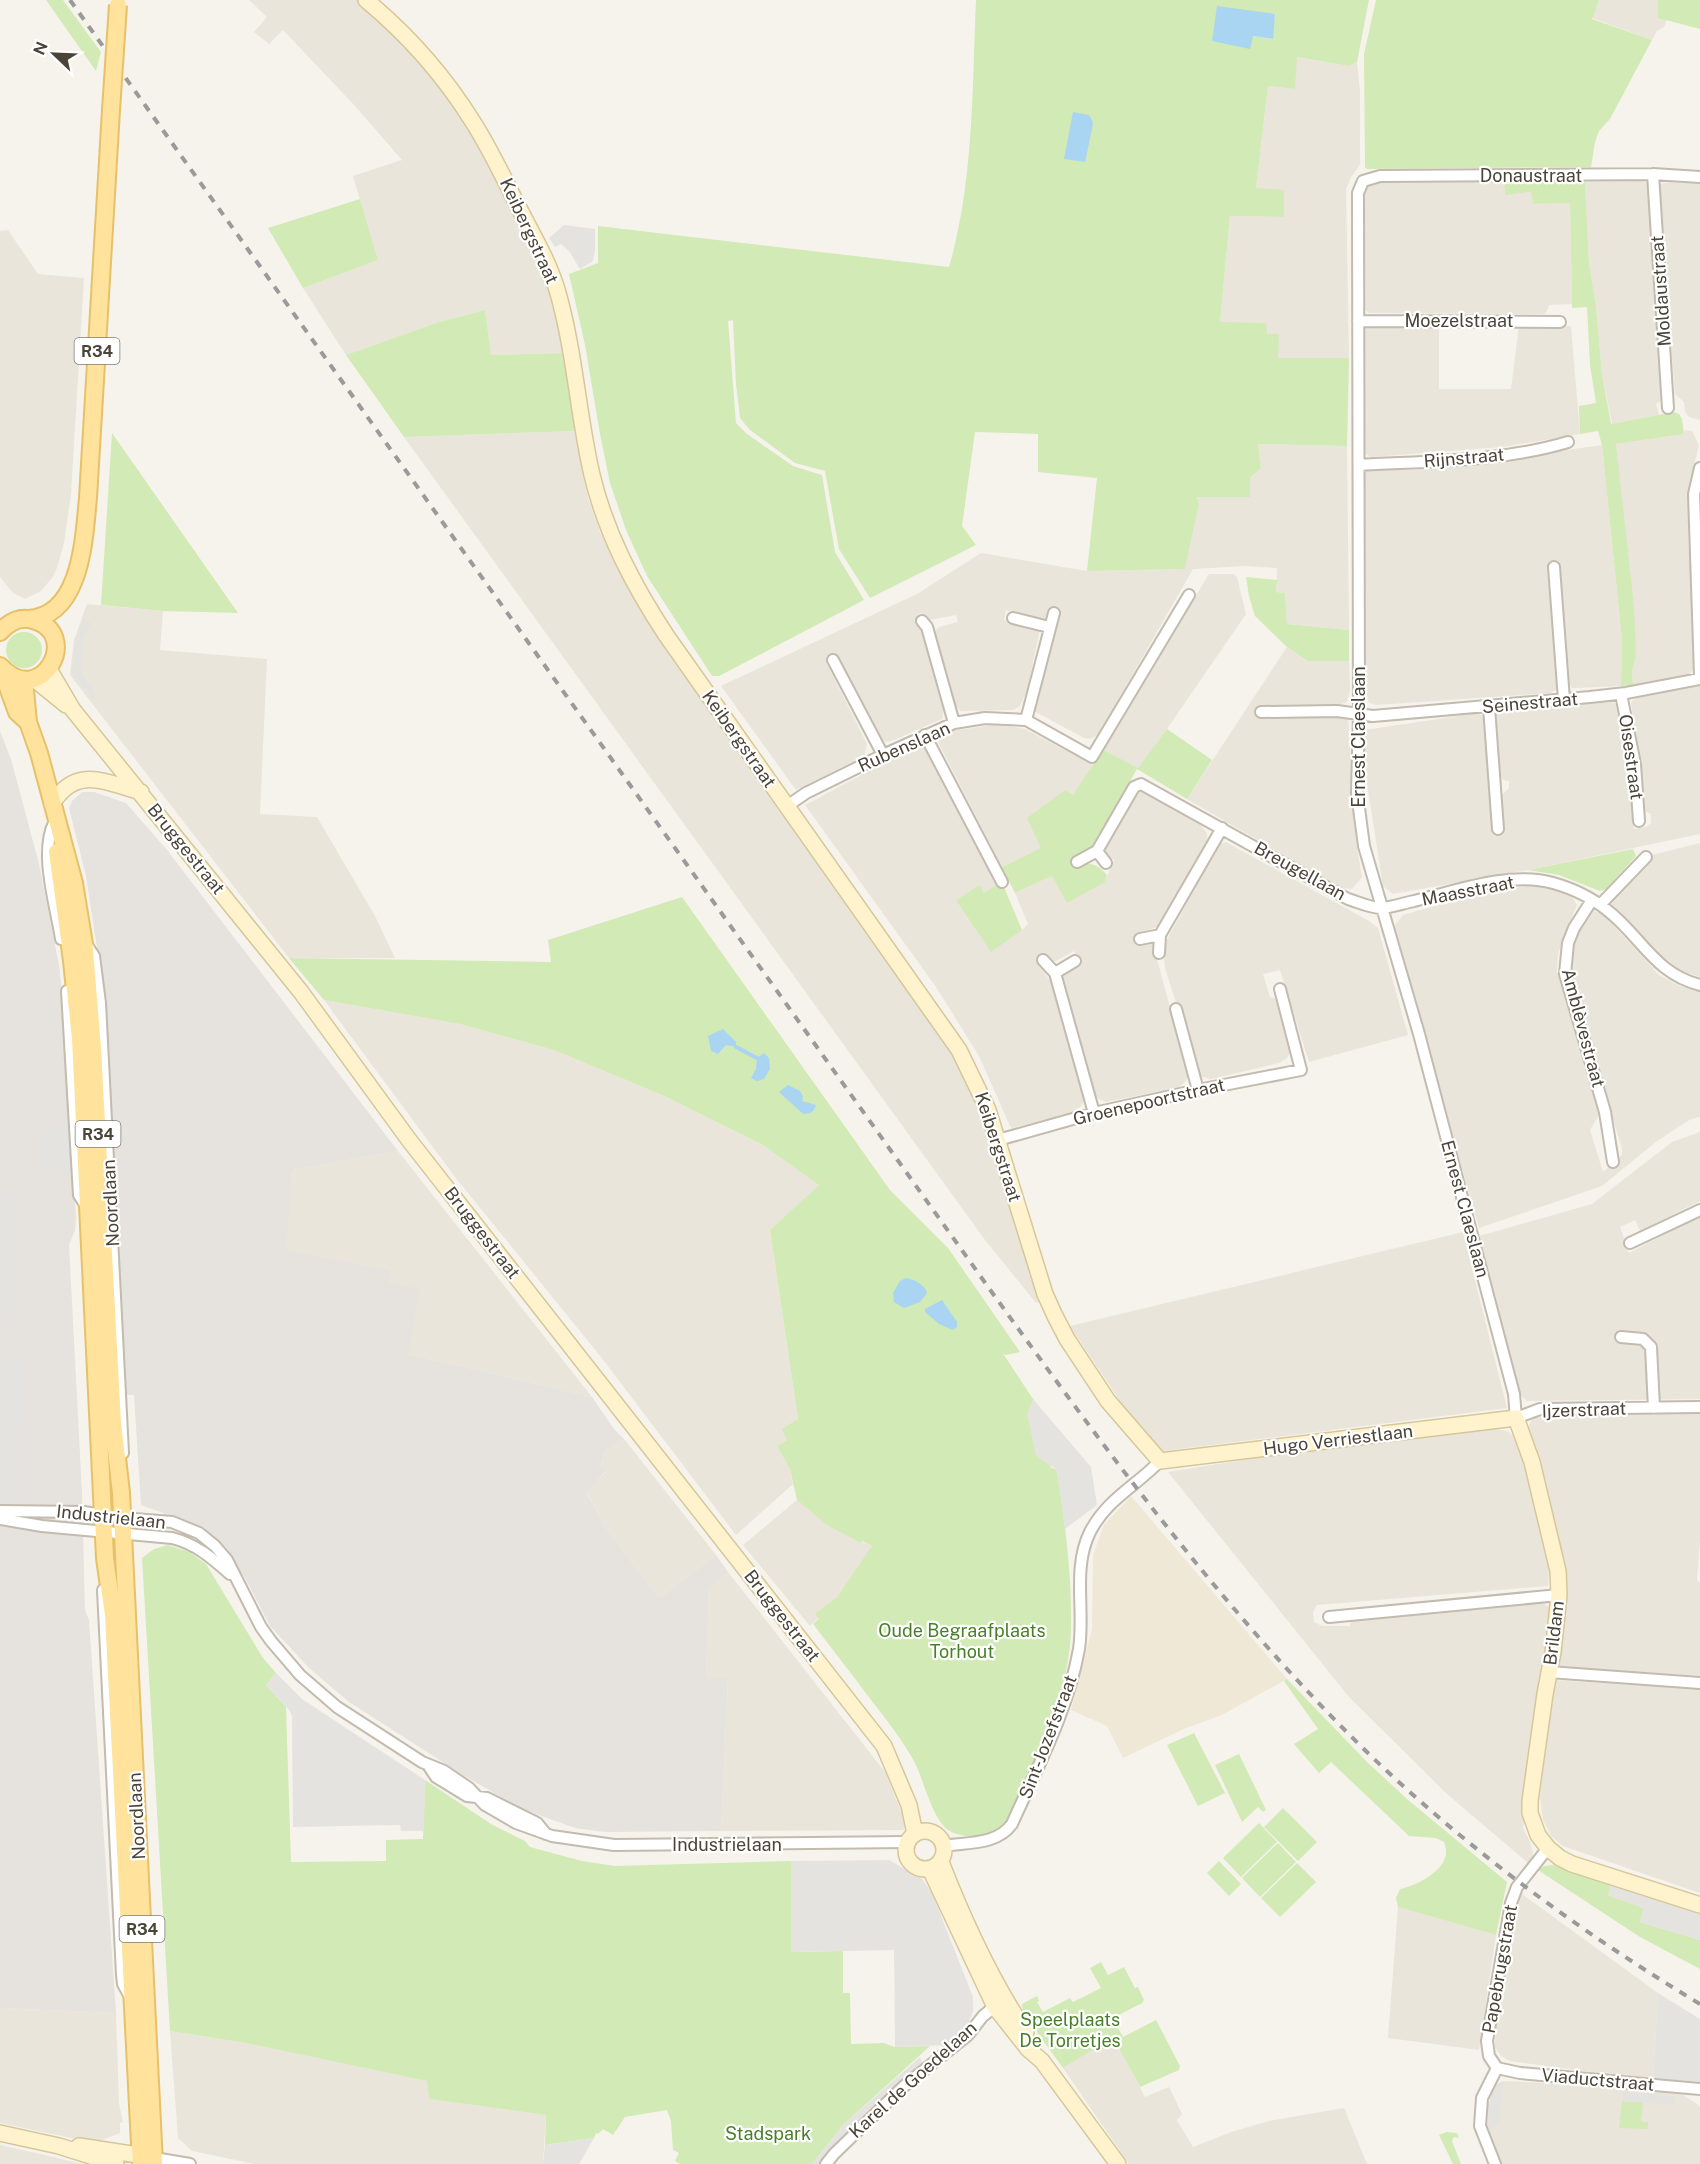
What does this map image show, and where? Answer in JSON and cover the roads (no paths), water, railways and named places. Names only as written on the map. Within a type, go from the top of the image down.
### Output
[{"type":"main road","name":"R34","points":[[54,639],[82,553],[88,498],[118,3]]},
{"type":"main road","name":"R34","points":[[21,619],[40,618],[50,613],[70,590]]},
{"type":"main road","points":[[0,611],[44,625],[54,639],[56,655],[49,669],[29,680],[11,677],[0,667]]},
{"type":"main road","points":[[0,632],[7,625],[21,619]]},
{"type":"main road","name":"Noordlaan","points":[[0,667],[17,712],[28,722]]},
{"type":"main road","name":"Noordlaan","points":[[29,680],[28,722],[39,753],[74,883],[84,942],[90,1001],[113,1423],[122,1526],[147,2160]]},
{"type":"main road","name":"Noordlaan","points":[[52,804],[77,1002],[107,1570],[113,1616],[132,2000],[147,2160]]},
{"type":"street","name":"Keibergstraat","points":[[366,0],[399,30],[458,99],[490,150],[541,251],[557,291],[574,362],[592,477],[619,554],[639,593],[666,635],[959,1050],[984,1100],[1045,1294],[1055,1316],[1067,1339],[1108,1401],[1160,1461]]},
{"type":"street","name":"Donaustraat","points":[[1363,181],[1380,176],[1653,174],[1700,177]]},
{"type":"street","name":"Moldaustraat","points":[[1653,174],[1668,408]]},
{"type":"street","name":"Ernest Claeslaan","points":[[1363,181],[1358,193],[1359,714],[1357,793],[1364,846],[1419,1034],[1514,1394],[1516,1418]]},
{"type":"street","name":"Moezelstraat","points":[[1358,321],[1560,322]]},
{"type":"street","name":"Rijnstraat","points":[[1359,465],[1472,459],[1519,453],[1568,442]]},
{"type":"street","points":[[1700,468],[1694,494],[1700,677]]},
{"type":"street","points":[[1554,567],[1564,700]]},
{"type":"street","name":"Rubenslaan","points":[[787,806],[806,793],[925,735],[954,723],[984,718],[1026,720],[1092,757],[1189,595]]},
{"type":"street","points":[[1026,720],[1054,613]]},
{"type":"street","points":[[1014,618],[1049,627]]},
{"type":"street","points":[[922,621],[927,627],[954,723]]},
{"type":"street","points":[[833,660],[883,755]]},
{"type":"street","name":"Bruggestraat","points":[[49,669],[74,710],[301,992],[409,1140],[871,1729],[890,1757],[909,1805],[917,1836]]},
{"type":"street","name":"Seinestraat","points":[[1261,712],[1337,711],[1373,716],[1489,707],[1621,694],[1700,677]]},
{"type":"street","name":"Bruggestraat","points":[[29,680],[74,710]]},
{"type":"street","name":"Oisestraat","points":[[1621,694],[1630,729],[1635,764],[1639,821]]},
{"type":"street","points":[[1489,707],[1498,829]]},
{"type":"street","points":[[925,735],[1002,882]]},
{"type":"street","points":[[52,804],[69,784],[82,779],[96,779],[141,792]]},
{"type":"street","name":"Breugellaan","points":[[1097,851],[1134,788],[1141,784],[1348,899],[1381,909]]},
{"type":"street","points":[[1159,953],[1160,935],[1222,828]]},
{"type":"street","points":[[1077,862],[1097,851],[1106,863]]},
{"type":"street","name":"Amblèvestraat","points":[[1614,1162],[1605,1112],[1565,974],[1568,943],[1574,928],[1596,902],[1646,857]]},
{"type":"street","name":"Maasstraat","points":[[1381,909],[1484,885],[1530,880],[1552,882],[1574,890],[1596,902],[1614,916],[1668,972],[1700,985]]},
{"type":"street","points":[[1140,939],[1160,935]]},
{"type":"street","points":[[1043,960],[1056,973],[1094,1113]]},
{"type":"street","points":[[1056,973],[1076,961]]},
{"type":"street","name":"Groenepoortstraat","points":[[998,1140],[1094,1113],[1301,1070],[1280,989]]},
{"type":"street","points":[[1176,1010],[1198,1090]]},
{"type":"street","points":[[1630,1243],[1700,1210]]},
{"type":"street","points":[[1621,1337],[1643,1339],[1651,1347],[1654,1408]]},
{"type":"street","name":"Ijzerstraat","points":[[1516,1418],[1540,1409],[1700,1407]]},
{"type":"street","name":"Hugo Verriestlaan","points":[[1160,1461],[1516,1418]]},
{"type":"street","name":"Brildam","points":[[1516,1418],[1532,1462],[1558,1571],[1559,1595],[1530,1801],[1533,1825],[1548,1848]]},
{"type":"street","name":"Sint-Jozefstraat","points":[[944,1846],[997,1838],[1012,1824],[1069,1691],[1079,1647],[1081,1566],[1089,1534],[1110,1503],[1160,1461]]},
{"type":"street","name":"Industrielaan","points":[[0,1511],[84,1512],[105,1523],[122,1526],[165,1521],[199,1533],[222,1553],[261,1627],[300,1675],[344,1712],[428,1765],[444,1771],[461,1782],[485,1805],[516,1823],[546,1834],[614,1845],[917,1836]]},
{"type":"street","name":"Industrielaan","points":[[0,1519],[13,1523],[105,1523],[122,1526],[186,1542],[204,1551],[233,1576]]},
{"type":"street","points":[[1329,1617],[1559,1595]]},
{"type":"street","points":[[1549,1672],[1700,1683]]},
{"type":"street","points":[[917,1836],[939,1837],[944,1846],[944,1856],[935,1865],[917,1868],[912,1864],[906,1852],[917,1836]]},
{"type":"street","points":[[1548,1848],[1572,1864],[1700,1905]]},
{"type":"street","name":"Papebrugstraat","points":[[1497,2068],[1489,2056],[1487,2041],[1506,1922],[1517,1887],[1548,1848]]},
{"type":"street","points":[[935,1865],[999,2003],[1028,2049],[1042,2061],[1118,2164]]},
{"type":"street","name":"Karel de Goedelaan","points":[[826,2164],[903,2087],[968,2035],[983,2016],[999,2003]]},
{"type":"street","points":[[1495,2164],[1480,2126],[1482,2098],[1497,2068]]},
{"type":"street","name":"Viaductstraat","points":[[1497,2068],[1520,2073],[1700,2089]]},
{"type":"street","points":[[0,2133],[58,2146],[116,2164]]},
{"type":"street","points":[[58,2146],[79,2146],[147,2160],[190,2164]]},
{"type":"water","points":[[1217,6],[1275,14],[1273,39],[1253,36],[1250,49],[1212,41]]},
{"type":"water","points":[[1073,112],[1089,115],[1093,122],[1085,162],[1064,159]]},
{"type":"water","points":[[723,1029],[736,1042],[736,1047],[726,1045],[718,1054],[711,1051],[708,1036]]},
{"type":"water","points":[[764,1053],[769,1058],[770,1069],[764,1079],[757,1081],[751,1078],[756,1069],[757,1058]]},
{"type":"water","points":[[788,1085],[800,1091],[803,1096],[802,1101],[816,1105],[813,1111],[803,1114],[779,1092]]},
{"type":"water","points":[[906,1278],[919,1283],[927,1293],[920,1302],[904,1308],[894,1302],[893,1293],[900,1281]]},
{"type":"water","points":[[942,1300],[957,1322],[957,1327],[953,1330],[939,1324],[925,1312],[925,1309]]},
{"type":"waterway","points":[[736,1047],[757,1058]]},
{"type":"railway","points":[[70,0],[991,1291],[1079,1412],[1171,1532],[1318,1703],[1409,1791],[1528,1889],[1613,1949],[1700,2004]]},
{"type":"park label","name":"Oude Begraafplaats Torhout","points":[[962,1641]]},
{"type":"park label","name":"Speelplaats De Torretjes","points":[[1070,2030]]},
{"type":"park label","name":"Stadspark","points":[[768,2134]]}]
